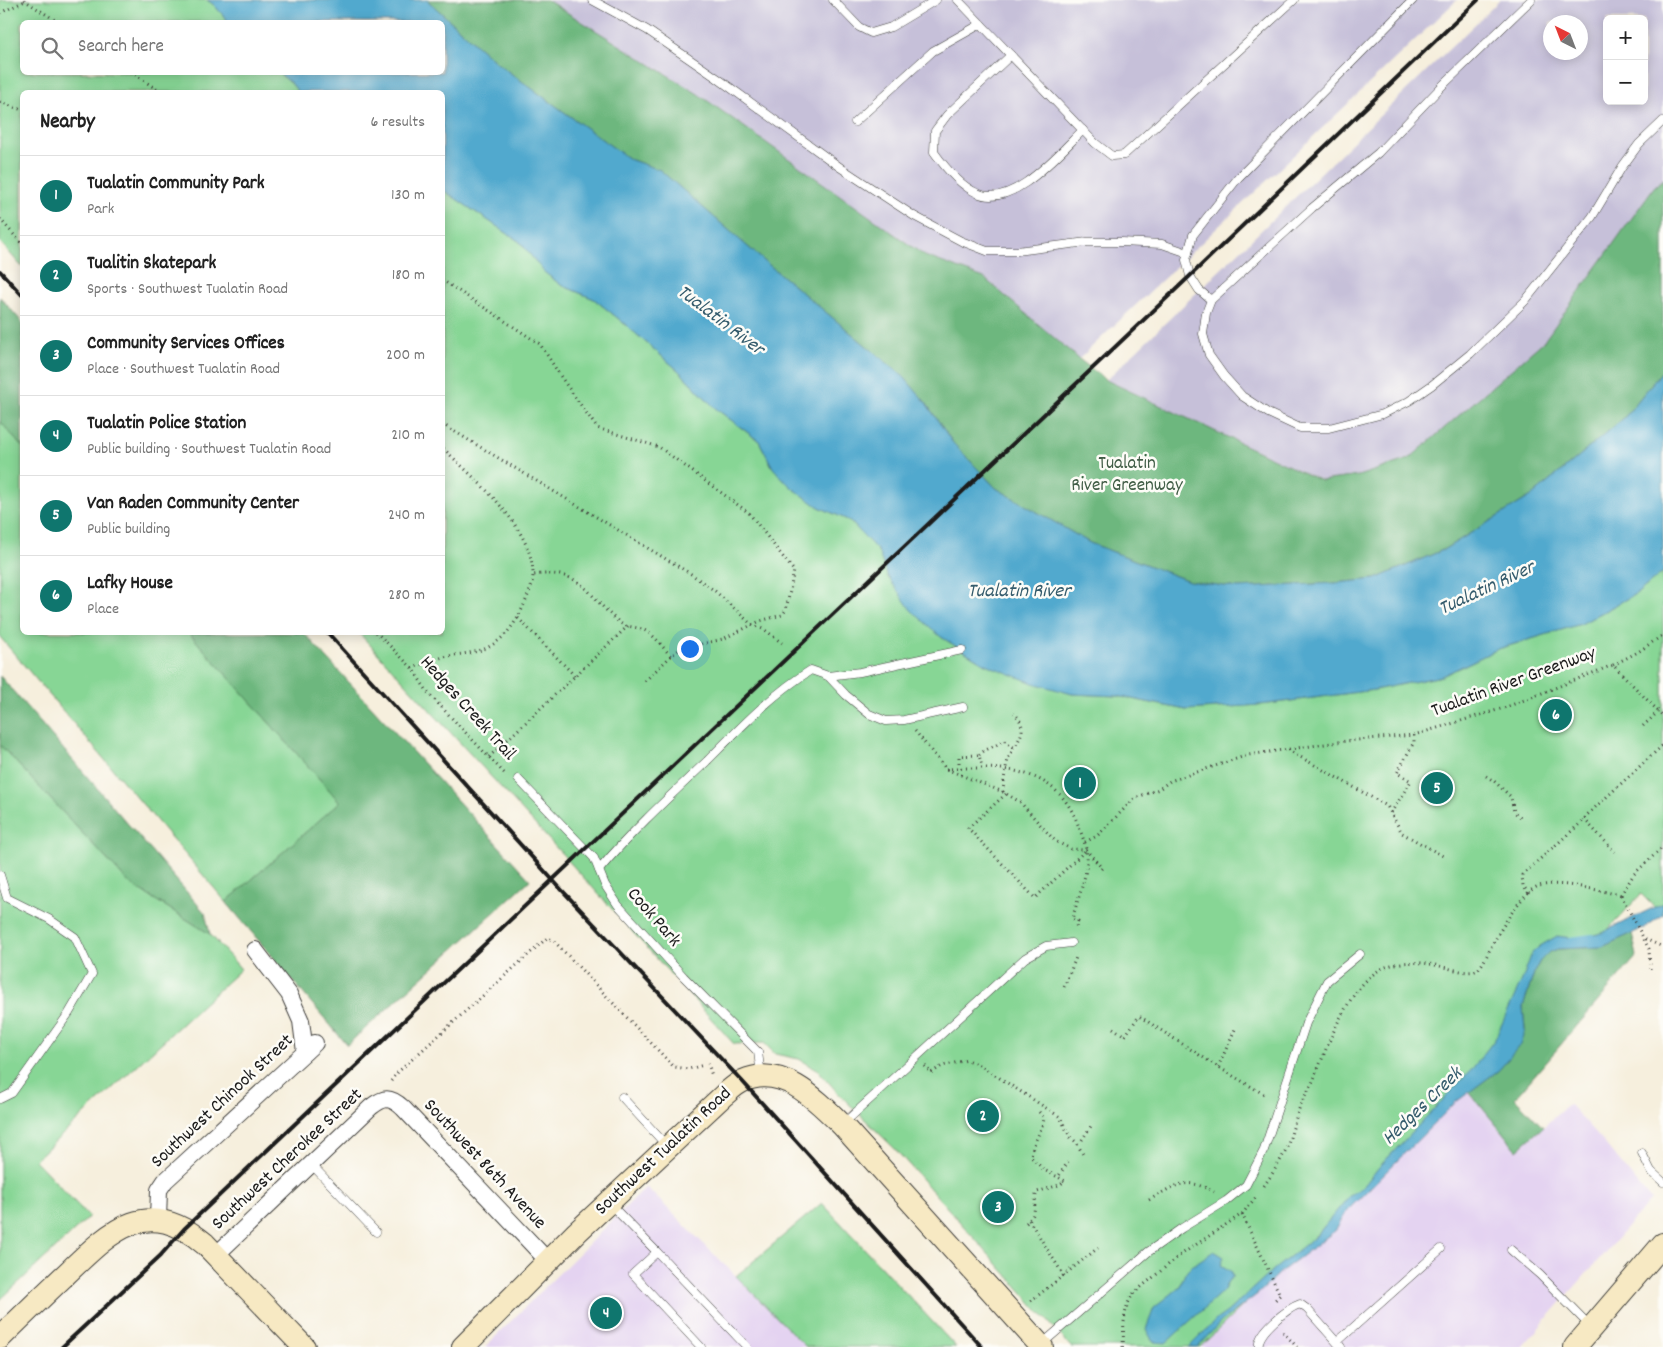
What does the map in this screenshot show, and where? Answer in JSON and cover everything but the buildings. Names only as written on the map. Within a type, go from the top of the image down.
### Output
[{"type":"main road","name":"Southwest Tualatin Road","points":[[463,1347],[609,1202],[724,1095],[742,1081],[762,1077],[790,1082],[802,1089],[842,1125],[1041,1346]]},
{"type":"main road","points":[[0,1338],[89,1252],[109,1236],[121,1228],[136,1222],[158,1220],[175,1224],[184,1229],[216,1255],[304,1347]]},
{"type":"main road","points":[[1575,1347],[1663,1244]]},
{"type":"street","name":"Southwest Chinook Street","points":[[158,1220],[157,1200],[159,1190],[165,1181],[310,1048],[289,994],[255,950]]},
{"type":"street","name":"Southwest Cherokee Street","points":[[216,1255],[370,1107],[379,1101],[388,1099]]},
{"type":"street","name":"Southwest 86th Avenue","points":[[388,1099],[396,1101],[403,1108],[548,1262]]},
{"type":"lane","points":[[592,0],[654,35],[841,168],[914,216],[961,241],[987,251],[1017,251],[1087,242],[1121,242],[1162,244],[1188,252]]},
{"type":"lane","points":[[834,0],[859,27],[871,33],[891,27],[936,0]]},
{"type":"lane","points":[[958,0],[1095,143],[1112,156],[1124,156],[1294,0]]},
{"type":"lane","points":[[1211,300],[1200,290],[1190,276],[1186,260],[1193,235],[1238,178],[1413,0]]},
{"type":"lane","points":[[1531,0],[1443,85],[1378,153],[1312,208],[1211,300],[1206,313],[1203,334],[1209,355],[1242,396],[1268,413],[1300,428],[1329,428],[1383,414],[1409,401],[1470,354],[1525,301],[1592,217],[1622,167],[1639,144],[1663,121]]},
{"type":"lane","points":[[855,122],[933,51],[981,24]]},
{"type":"lane","points":[[1012,55],[946,115],[935,131],[934,152],[948,171],[978,194],[1001,196],[1028,182],[1083,130]]},
{"type":"lane","points":[[599,870],[636,830],[732,736],[792,682],[811,670],[828,676],[860,672],[962,650]]},
{"type":"lane","points":[[828,676],[846,695],[869,714],[886,721],[904,720],[962,707]]},
{"type":"lane","name":"Cook Park","points":[[518,779],[594,858],[605,885],[618,905],[684,977],[758,1052],[762,1077]]},
{"type":"lane","points":[[0,875],[6,898],[48,919],[75,937],[92,974],[69,1014],[12,1093],[0,1099]]},
{"type":"lane","points":[[842,1125],[1025,958],[1046,946],[1071,943]]},
{"type":"lane","points":[[1041,1346],[1148,1252],[1226,1201],[1246,1185],[1264,1150],[1306,1023],[1327,981],[1360,954]]},
{"type":"lane","points":[[622,1098],[668,1147]]},
{"type":"lane","points":[[1642,1153],[1651,1171],[1663,1182]]},
{"type":"lane","points":[[311,1164],[376,1232]]},
{"type":"lane","points":[[609,1202],[747,1347]]},
{"type":"lane","points":[[1259,1347],[1260,1337],[1292,1307],[1300,1304],[1307,1309],[1339,1345],[1441,1249]]},
{"type":"lane","points":[[1511,1250],[1540,1275],[1592,1328]]},
{"type":"lane","points":[[657,1252],[632,1274],[701,1347]]},
{"type":"path","points":[[0,13],[25,0],[55,20]]},
{"type":"path","points":[[136,75],[158,90]]},
{"type":"path","points":[[0,102],[20,109]]},
{"type":"path","points":[[0,219],[20,242]]},
{"type":"path","points":[[445,282],[540,344],[597,428],[659,447],[749,513],[794,571],[786,610],[782,615],[752,624],[723,639],[680,649],[645,681]]},
{"type":"path","points":[[445,426],[691,574],[715,591],[752,624],[765,630],[782,643]]},
{"type":"path","points":[[412,668],[441,657],[476,652],[492,645],[508,632],[518,618],[530,590],[533,575],[530,558],[518,528],[500,505],[445,450]]},
{"type":"path","points":[[533,575],[556,574],[576,580],[618,622],[647,631],[671,656]]},
{"type":"path","points":[[518,618],[575,676]]},
{"type":"path","points":[[489,757],[628,626]]},
{"type":"path","name":"Hedges Creek Trail","points":[[379,635],[412,668],[429,694],[505,774],[518,779]]},
{"type":"path","name":"Tualatin River Greenway","points":[[1085,842],[1097,836],[1135,798],[1159,789],[1170,782],[1248,755],[1346,741],[1414,735],[1504,708],[1613,665],[1638,652],[1663,635]]},
{"type":"path","name":"Tualatin River Greenway","points":[[1613,665],[1663,716]]},
{"type":"path","points":[[1643,726],[1658,712]]},
{"type":"path","points":[[1014,713],[1021,720],[1022,732],[1005,769],[1005,793],[968,828],[1035,898],[1086,850]]},
{"type":"path","points":[[904,720],[946,769],[1005,793],[1020,802],[1055,841],[1071,849],[1086,850],[1102,868],[1100,870]]},
{"type":"path","points":[[1391,813],[1411,781],[1397,773],[1414,742],[1414,735]]},
{"type":"path","points":[[959,768],[959,756],[979,755],[1003,740],[1015,748]]},
{"type":"path","points":[[1529,893],[1524,886],[1522,875],[1663,745]]},
{"type":"path","points":[[1287,750],[1387,806],[1402,833],[1443,856]]},
{"type":"path","points":[[979,755],[982,767]]},
{"type":"path","points":[[946,769],[982,767],[1030,774],[1056,790],[1071,808],[1085,842],[1087,863],[1072,919],[1078,921],[1071,943]]},
{"type":"path","points":[[1486,776],[1511,796],[1514,812],[1522,818]]},
{"type":"path","points":[[1584,819],[1615,852]]},
{"type":"path","points":[[1621,895],[1634,874],[1663,847]]},
{"type":"path","points":[[1310,1088],[1328,1042],[1340,1018],[1348,1004],[1373,974],[1392,965],[1416,962],[1467,972],[1474,971],[1480,967],[1501,929],[1529,893],[1538,886],[1574,886],[1621,895],[1649,949],[1650,969]]},
{"type":"path","points":[[388,1099],[389,1083],[398,1072],[547,938],[553,940],[674,1067],[689,1069],[704,1065]]},
{"type":"path","points":[[1644,939],[1663,947]]},
{"type":"path","points":[[1064,987],[1077,954]]},
{"type":"path","points":[[1113,1028],[1125,1036],[1139,1016],[1218,1067],[1279,1102]]},
{"type":"path","points":[[1218,1067],[1236,1027]]},
{"type":"path","points":[[931,1074],[942,1066],[967,1060],[981,1066],[1060,1117],[1070,1137],[1076,1142],[1084,1156]]},
{"type":"path","points":[[1039,1112],[1044,1118],[1031,1157],[1044,1170],[1065,1181],[1059,1185],[1037,1192],[1034,1200],[1034,1216],[1028,1222],[1064,1276]]},
{"type":"path","points":[[1082,1140],[1091,1126]]},
{"type":"path","points":[[1058,1177],[1068,1162]]},
{"type":"path","points":[[1149,1200],[1174,1186],[1190,1182],[1214,1192]]},
{"type":"path","points":[[1242,1214],[1280,1295]]},
{"type":"path","points":[[1031,1301],[1098,1248]]},
{"type":"shaded area","points":[[547,0],[1457,0],[1079,359],[984,278],[925,256],[698,94]]},
{"type":"shaded area","points":[[1500,0],[1663,0],[1663,179],[1654,187],[1544,341],[1410,459],[1358,476],[1322,481],[1106,380]]},
{"type":"shaded area","points":[[1463,1084],[1517,1150],[1569,1104],[1606,1145],[1651,1200],[1522,1347],[1200,1347],[1276,1273]]},
{"type":"shaded area","points":[[646,1187],[736,1276],[822,1203],[956,1347],[485,1347]]},
{"type":"green space","points":[[0,0],[207,0],[227,20],[20,20],[20,75],[281,75],[296,90],[20,90],[20,265],[0,242]]},
{"type":"green space","name":"Tualatin River Greenway","points":[[427,0],[547,0],[698,94],[925,256],[984,278],[1106,380],[1321,481],[1358,476],[1409,459],[1544,341],[1654,187],[1663,179],[1663,370],[1624,418],[1533,495],[1443,550],[1375,579],[1238,588],[1189,581],[1090,543],[996,488],[953,443],[926,403],[904,377],[763,260],[660,170],[629,159],[498,64]]},
{"type":"green space","points":[[445,191],[520,242],[544,272],[561,285],[594,299],[620,320],[679,371],[715,408],[759,441],[773,468],[819,507],[850,521],[879,551],[888,577],[941,637],[985,664],[1072,694],[1117,696],[1186,710],[1260,705],[1374,690],[1442,676],[1498,649],[1581,624],[1639,592],[1663,572],[1663,916],[1641,894],[1396,1158],[1200,1347],[1071,1347],[895,1149],[838,1093],[818,1070],[799,1059],[775,1054],[764,1043],[734,1044],[361,635],[445,635]]},
{"type":"green space","points":[[0,297],[20,320],[20,445],[0,421]]},
{"type":"green space","points":[[0,421],[20,445],[20,635],[191,635],[340,802],[226,902],[0,637]]},
{"type":"green space","points":[[191,635],[306,635],[530,880],[347,1045],[226,902],[340,802]]},
{"type":"green space","points":[[0,676],[205,913],[210,934],[130,884],[0,745]]},
{"type":"green space","points":[[0,745],[130,884],[210,934],[241,969],[35,1160],[89,1217],[0,1300]]},
{"type":"green space","points":[[1632,933],[1637,956],[1515,1098],[1543,1127],[1517,1150],[1469,1092],[1499,1070],[1525,1030],[1523,1007],[1535,970],[1540,961],[1549,952],[1558,949],[1602,947]]},
{"type":"green space","points":[[822,1203],[956,1347],[806,1347],[736,1276]]},
{"type":"water","name":"Tualatin River","points":[[207,0],[427,0],[498,64],[629,159],[660,170],[763,260],[904,377],[926,403],[953,443],[996,488],[1090,543],[1189,581],[1238,588],[1375,579],[1443,550],[1533,495],[1624,418],[1663,370],[1663,572],[1639,592],[1581,624],[1498,649],[1442,676],[1374,690],[1260,705],[1186,710],[1117,696],[1072,694],[1033,683],[985,664],[941,637],[911,610],[888,577],[878,551],[850,521],[819,507],[791,487],[773,468],[759,441],[715,408],[679,371],[620,320],[594,299],[561,285],[544,272],[520,242],[445,191],[445,90],[296,90],[281,75],[445,75],[445,20],[227,20]]},
{"type":"water","points":[[1663,903],[1663,915],[1644,928],[1602,947],[1558,949],[1549,952],[1540,961],[1535,970],[1523,1007],[1525,1030],[1520,1045],[1499,1070],[1456,1102],[1347,1211],[1336,1230],[1282,1271],[1259,1293],[1222,1321],[1197,1347],[1189,1347],[1217,1319],[1316,1236],[1350,1195],[1363,1187],[1379,1167],[1472,1069],[1495,1039],[1532,953],[1557,936],[1580,939],[1601,933]]},
{"type":"water","points":[[1214,1251],[1224,1257],[1221,1265],[1232,1272],[1233,1277],[1228,1281],[1224,1290],[1166,1343],[1153,1342],[1146,1329],[1154,1308],[1180,1287],[1185,1273],[1193,1265]]},
{"type":"waterway","name":"Hedges Creek","points":[[1570,940],[1592,937]]},
{"type":"railway","points":[[62,1347],[160,1256],[184,1229],[1190,276],[1478,0]]},
{"type":"railway","points":[[0,271],[20,293]]},
{"type":"railway","points":[[330,635],[560,888],[742,1081],[982,1347]]},
{"type":"place","name":"Lafky House","points":[[1556,715]]},
{"type":"place","name":"Tualatin Community Park","points":[[1080,783]]},
{"type":"place","name":"Van Raden Community Center","points":[[1437,788]]},
{"type":"place","name":"Tualitin Skatepark","points":[[983,1116]]},
{"type":"place","name":"Community Services Offices","points":[[998,1207]]},
{"type":"place","name":"Tualatin Police Station","points":[[606,1313]]}]
